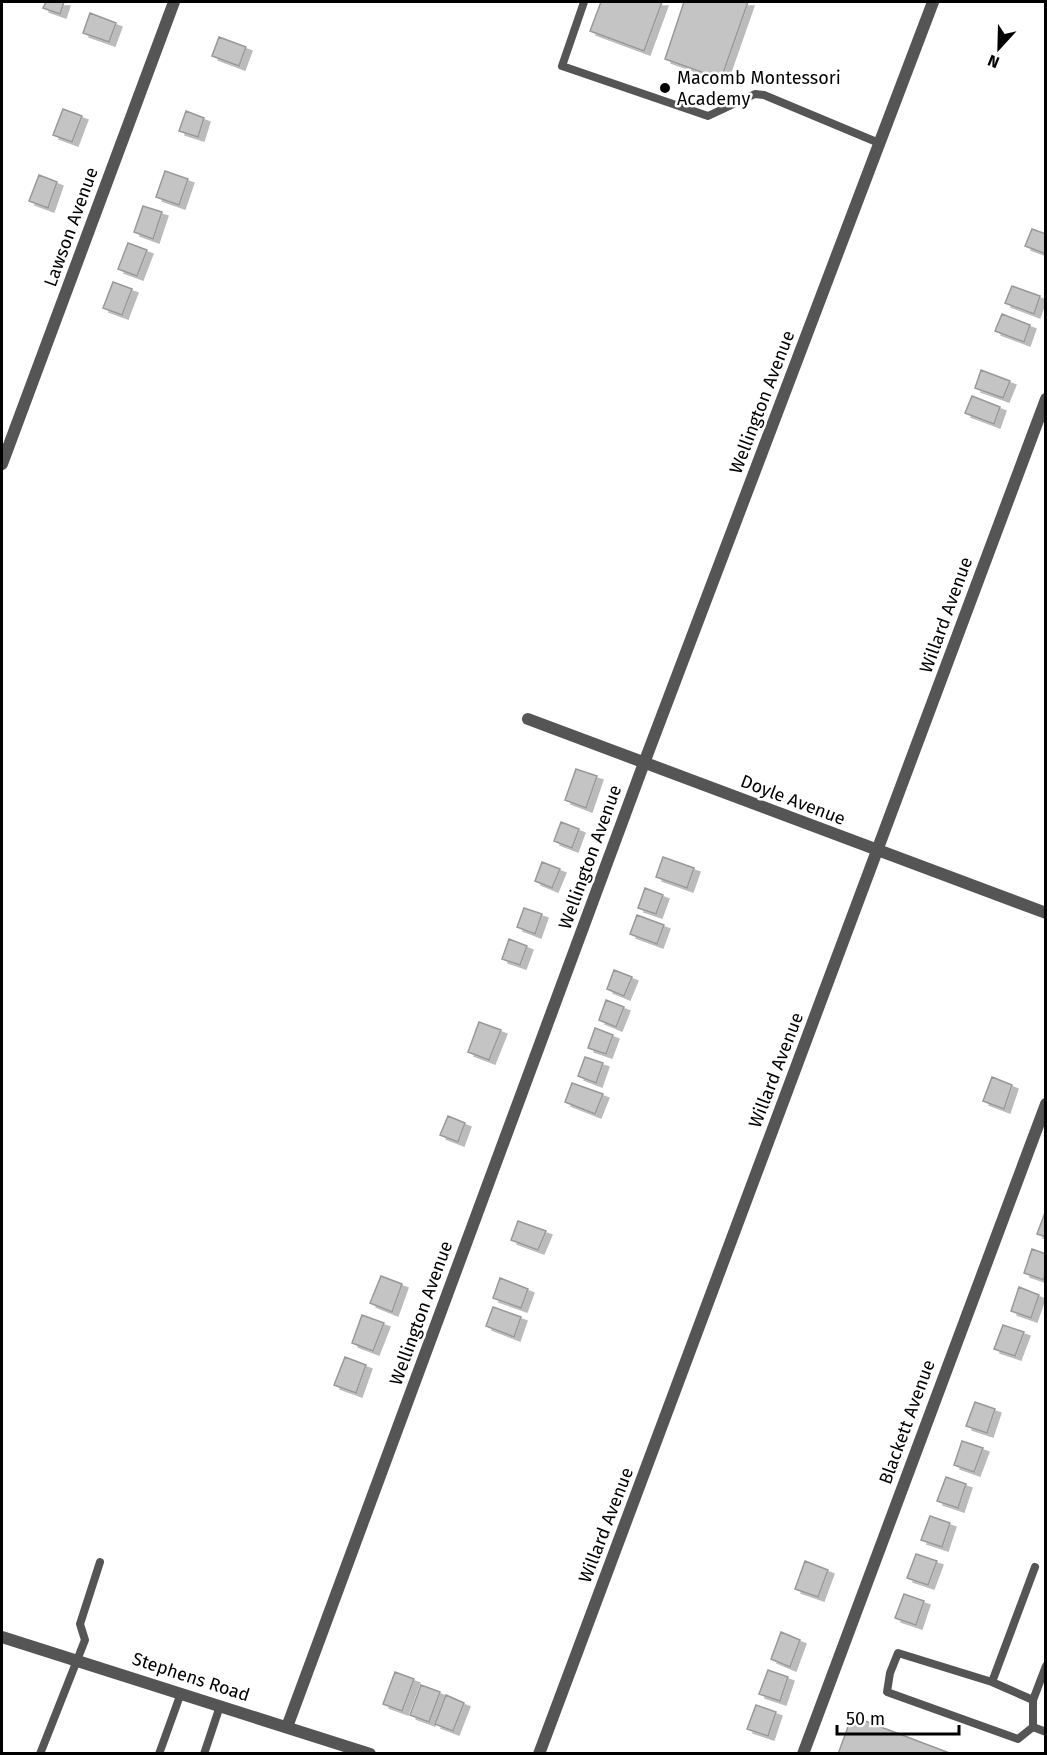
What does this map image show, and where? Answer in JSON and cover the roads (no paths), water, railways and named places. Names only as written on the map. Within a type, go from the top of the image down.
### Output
[{"type":"street","name":"Lawson Avenue","points":[[2,464],[174,2]]},
{"type":"street","name":"Wellington Avenue","points":[[287,1727],[645,763],[933,2]]},
{"type":"street","name":"Willard Avenue","points":[[539,1754],[1046,399]]},
{"type":"street","name":"Doyle Avenue","points":[[528,720],[877,852],[1046,913]]},
{"type":"street","name":"Blackett Avenue","points":[[803,1754],[1046,1104]]},
{"type":"street","name":"Stephens Road","points":[[2,1637],[287,1727],[354,1751],[370,1754]]},
{"type":"lane","points":[[584,2],[562,66],[708,116],[755,94],[764,95],[879,143]]},
{"type":"lane","points":[[40,1754],[85,1640],[80,1624],[100,1563]]},
{"type":"lane","points":[[992,1682],[1035,1567]]},
{"type":"lane","points":[[1033,1700],[992,1682],[898,1653],[887,1692],[1018,1739],[1033,1727]]},
{"type":"lane","points":[[1033,1727],[1033,1700],[1046,1666]]},
{"type":"lane","points":[[159,1754],[181,1693]]},
{"type":"lane","points":[[204,1754],[220,1706]]},
{"type":"lane","points":[[1033,1727],[1046,1732]]},
{"type":"place","name":"Macomb Montessori Academy","points":[[665,88]]}]
